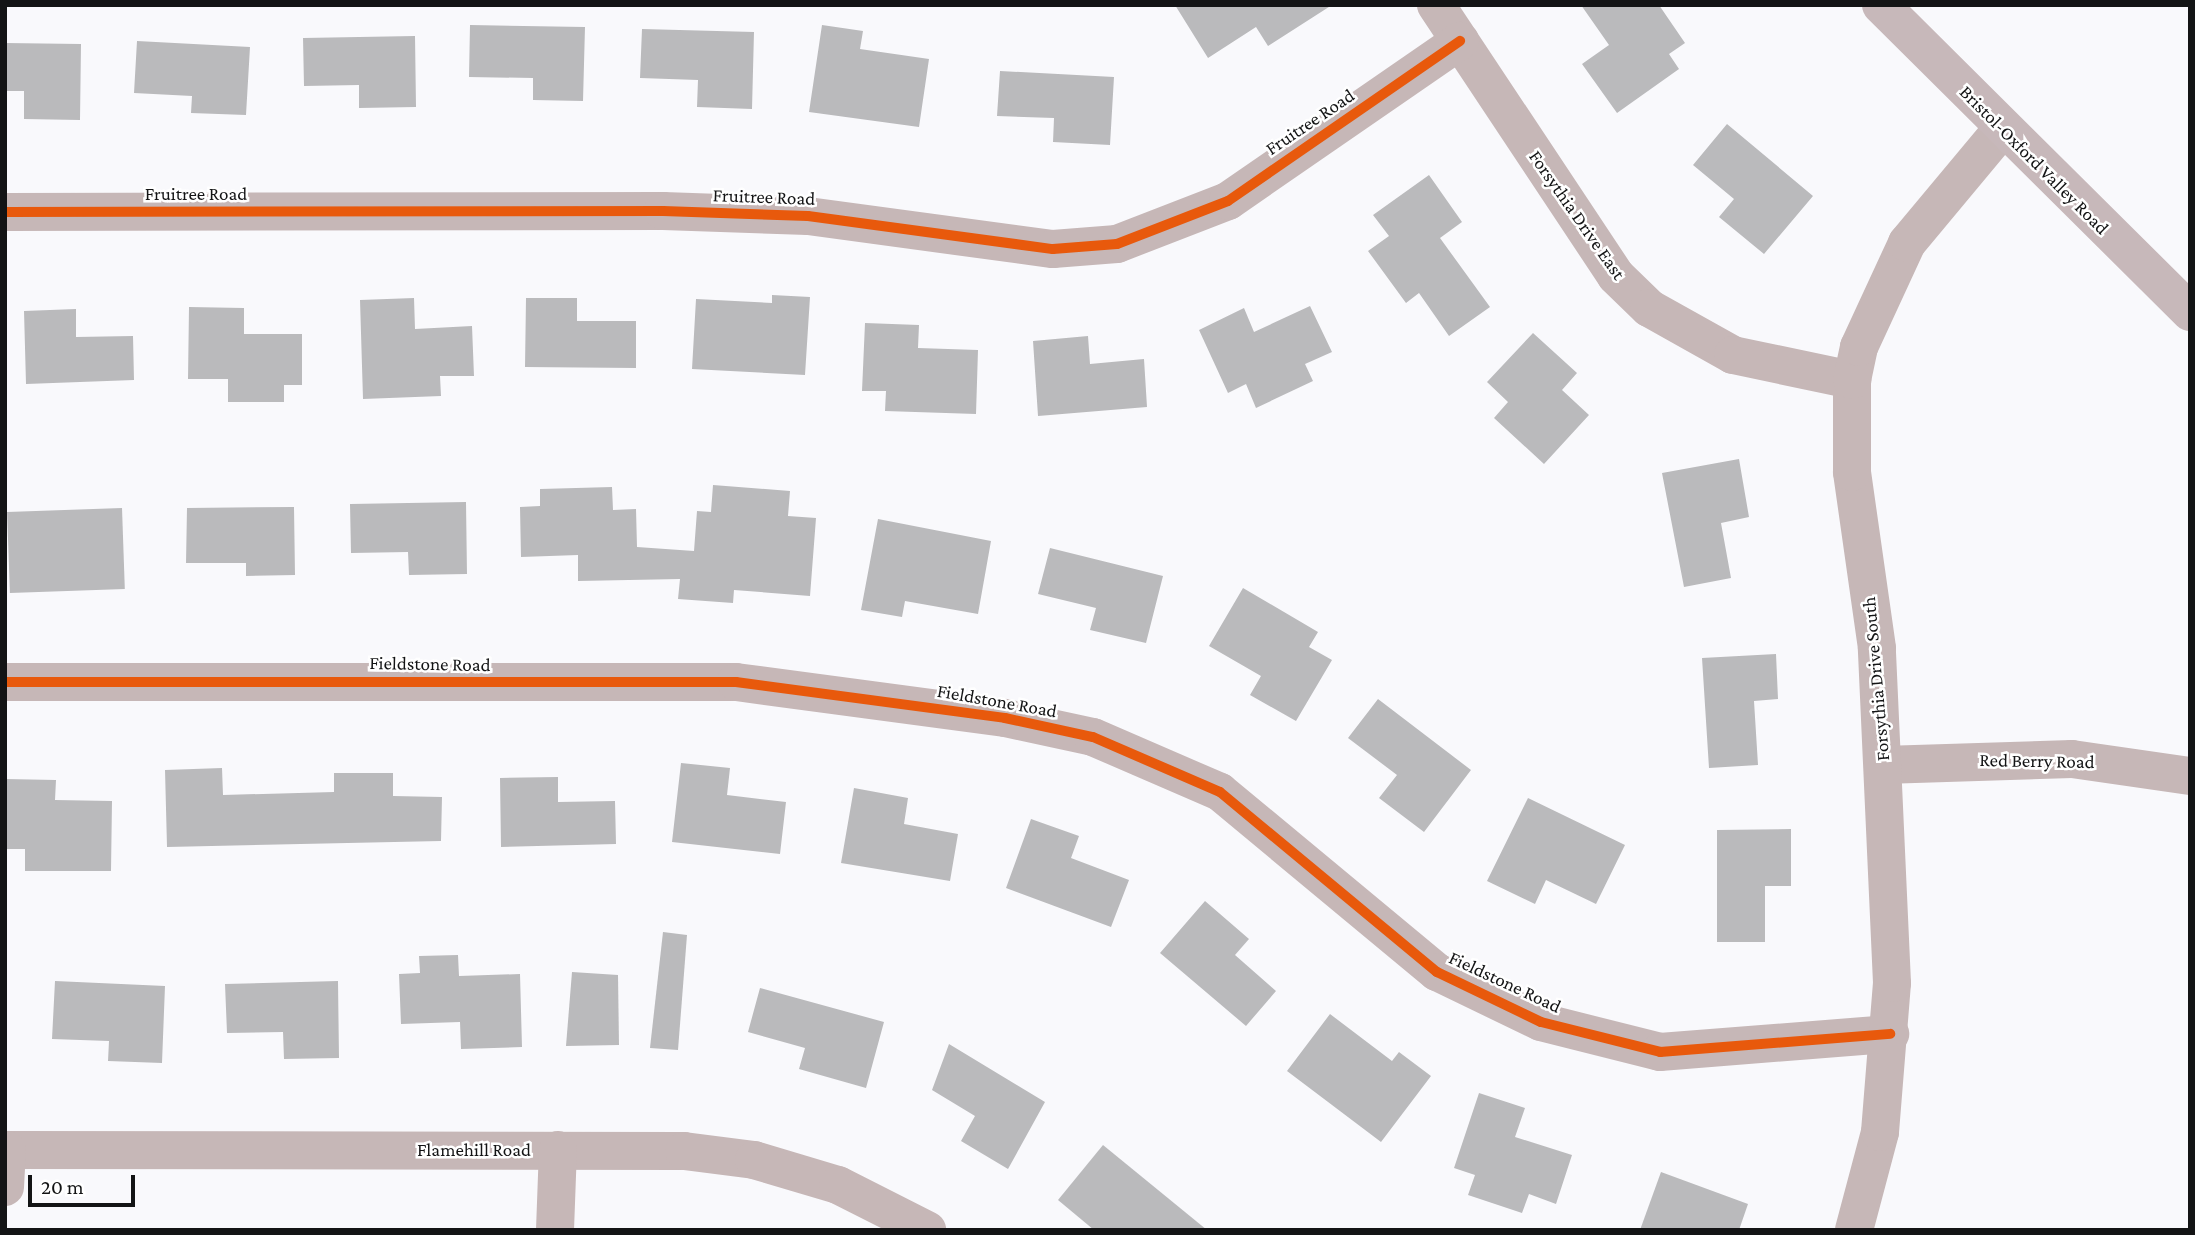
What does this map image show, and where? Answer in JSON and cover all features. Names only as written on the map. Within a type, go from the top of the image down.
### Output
[{"type":"main road","name":"Bristol-Oxford Valley Road","points":[[1881,5],[2002,129],[2190,312]]},
{"type":"street","name":"Forsythia Drive East","points":[[1436,5],[1616,276],[1649,308],[1733,355],[1852,380]]},
{"type":"street","name":"Fruitree Road","points":[[5,212],[677,211],[808,216],[1041,248],[1116,243],[1228,201],[1460,41]]},
{"type":"street","name":"Forsythia Drive South","points":[[1854,1230],[1880,1132],[1890,1034],[1877,648],[1852,472],[1852,380],[1859,347],[1907,243],[2002,129]]},
{"type":"street","name":"Fieldstone Road","points":[[5,682],[736,682],[1005,718],[1093,737],[1220,792],[1437,972],[1541,1022],[1660,1052],[1890,1034]]},
{"type":"street","name":"Red Berry Road","points":[[1883,765],[2072,759],[2190,776]]},
{"type":"street","name":"Flamehill Road","points":[[6,1163],[558,1150],[684,1152],[754,1160],[838,1185],[928,1230]]},
{"type":"street","points":[[555,1230],[558,1150]]},
{"type":"building","points":[[1175,5],[1332,5],[1268,46],[1256,27],[1208,58]]},
{"type":"building","points":[[1581,5],[1659,5],[1685,43],[1669,54],[1679,69],[1617,113],[1582,64],[1609,45]]},
{"type":"building","points":[[470,25],[585,27],[583,101],[533,100],[533,78],[469,77]]},
{"type":"building","points":[[822,25],[863,31],[860,49],[929,59],[919,127],[809,112]]},
{"type":"building","points":[[642,29],[754,32],[752,109],[697,107],[698,80],[640,78]]},
{"type":"building","points":[[415,36],[416,107],[359,108],[359,85],[304,86],[303,38]]},
{"type":"building","points":[[137,41],[250,47],[246,115],[191,113],[192,96],[134,93]]},
{"type":"building","points":[[5,43],[81,44],[80,120],[24,119],[24,91],[5,91]]},
{"type":"building","points":[[1000,71],[1114,77],[1110,145],[1053,142],[1054,118],[997,116]]},
{"type":"building","points":[[1727,124],[1813,196],[1764,254],[1719,217],[1734,199],[1693,165]]},
{"type":"building","points":[[1429,175],[1462,222],[1440,238],[1490,307],[1449,336],[1419,293],[1406,303],[1368,251],[1389,236],[1373,215]]},
{"type":"building","points":[[772,295],[810,297],[805,375],[692,369],[696,299],[772,303]]},
{"type":"building","points":[[414,298],[415,329],[472,326],[474,376],[440,376],[441,396],[363,399],[360,300]]},
{"type":"building","points":[[526,298],[577,298],[577,321],[636,321],[636,368],[525,367]]},
{"type":"building","points":[[1310,306],[1332,352],[1305,364],[1313,381],[1256,408],[1246,384],[1228,393],[1199,330],[1244,308],[1254,332]]},
{"type":"building","points":[[189,307],[244,308],[244,334],[302,334],[302,385],[284,385],[284,402],[228,402],[228,379],[188,379]]},
{"type":"building","points":[[76,309],[76,337],[133,336],[134,380],[26,384],[24,311]]},
{"type":"building","points":[[865,323],[919,325],[918,348],[978,350],[976,414],[885,411],[886,391],[862,391]]},
{"type":"building","points":[[1533,333],[1577,373],[1562,390],[1589,415],[1544,464],[1494,418],[1508,402],[1487,382]]},
{"type":"building","points":[[1088,336],[1090,364],[1144,359],[1147,407],[1038,416],[1033,341]]},
{"type":"building","points":[[1739,459],[1749,517],[1721,523],[1731,578],[1684,587],[1662,473]]},
{"type":"building","points":[[713,485],[790,491],[788,516],[816,518],[810,596],[734,590],[733,603],[678,599],[680,579],[578,581],[578,555],[521,557],[520,507],[540,506],[540,489],[612,487],[613,510],[636,509],[637,547],[694,551],[697,511],[711,512]]},
{"type":"building","points":[[466,502],[467,574],[409,575],[408,552],[351,553],[350,504]]},
{"type":"building","points":[[294,507],[295,575],[246,576],[246,563],[186,563],[187,508]]},
{"type":"building","points":[[122,508],[125,589],[10,593],[7,512]]},
{"type":"building","points":[[878,519],[991,541],[978,614],[905,601],[902,617],[861,610]]},
{"type":"building","points":[[1050,548],[1163,576],[1146,643],[1090,630],[1096,608],[1038,594]]},
{"type":"building","points":[[1243,588],[1318,632],[1309,647],[1332,660],[1296,721],[1250,695],[1261,676],[1209,646]]},
{"type":"building","points":[[1776,654],[1778,699],[1754,701],[1758,765],[1709,768],[1702,658]]},
{"type":"building","points":[[1378,699],[1471,770],[1424,832],[1379,798],[1397,775],[1348,738]]},
{"type":"building","points":[[681,763],[730,768],[727,795],[786,802],[780,854],[672,842]]},
{"type":"building","points":[[222,768],[223,795],[334,792],[334,773],[393,773],[393,796],[442,797],[441,841],[167,847],[165,770]]},
{"type":"building","points":[[558,777],[558,802],[615,801],[616,844],[501,847],[500,778]]},
{"type":"building","points":[[5,779],[56,780],[55,800],[112,801],[111,871],[25,871],[25,849],[5,849]]},
{"type":"building","points":[[854,788],[908,798],[904,824],[958,834],[950,881],[841,863]]},
{"type":"building","points":[[1528,798],[1625,845],[1596,904],[1546,880],[1535,904],[1487,881]]},
{"type":"building","points":[[1031,819],[1079,836],[1071,858],[1129,880],[1111,927],[1006,888]]},
{"type":"building","points":[[1791,829],[1791,886],[1765,886],[1765,942],[1717,942],[1717,830]]},
{"type":"building","points":[[1205,901],[1249,939],[1235,955],[1276,991],[1246,1026],[1160,953]]},
{"type":"building","points":[[663,932],[687,935],[678,1050],[650,1048]]},
{"type":"building","points":[[458,955],[459,976],[520,974],[522,1047],[461,1049],[460,1022],[401,1024],[399,974],[420,973],[419,956]]},
{"type":"building","points":[[572,972],[618,975],[619,1045],[566,1046]]},
{"type":"building","points":[[55,981],[165,986],[162,1063],[108,1061],[109,1041],[52,1039]]},
{"type":"building","points":[[338,981],[339,1058],[284,1059],[283,1032],[227,1033],[225,984]]},
{"type":"building","points":[[760,988],[884,1022],[866,1088],[799,1069],[805,1048],[748,1032]]},
{"type":"building","points":[[1330,1014],[1392,1061],[1399,1052],[1431,1076],[1381,1142],[1287,1071]]},
{"type":"building","points":[[949,1044],[1045,1102],[1008,1169],[961,1141],[975,1116],[932,1090]]},
{"type":"building","points":[[1479,1093],[1525,1108],[1515,1137],[1572,1155],[1556,1204],[1529,1194],[1522,1213],[1468,1195],[1475,1175],[1454,1168]]},
{"type":"building","points":[[1103,1145],[1207,1230],[1094,1230],[1058,1200]]},
{"type":"building","points":[[1661,1172],[1748,1204],[1739,1230],[1640,1230]]},
{"type":"cycle path","points":[[5,212],[663,211],[808,216],[1053,249],[1117,244],[1228,201],[1460,41]]},
{"type":"cycle path","points":[[5,682],[736,682],[1005,718],[1093,737],[1220,792],[1437,972],[1541,1022],[1660,1052],[1890,1034]]}]
